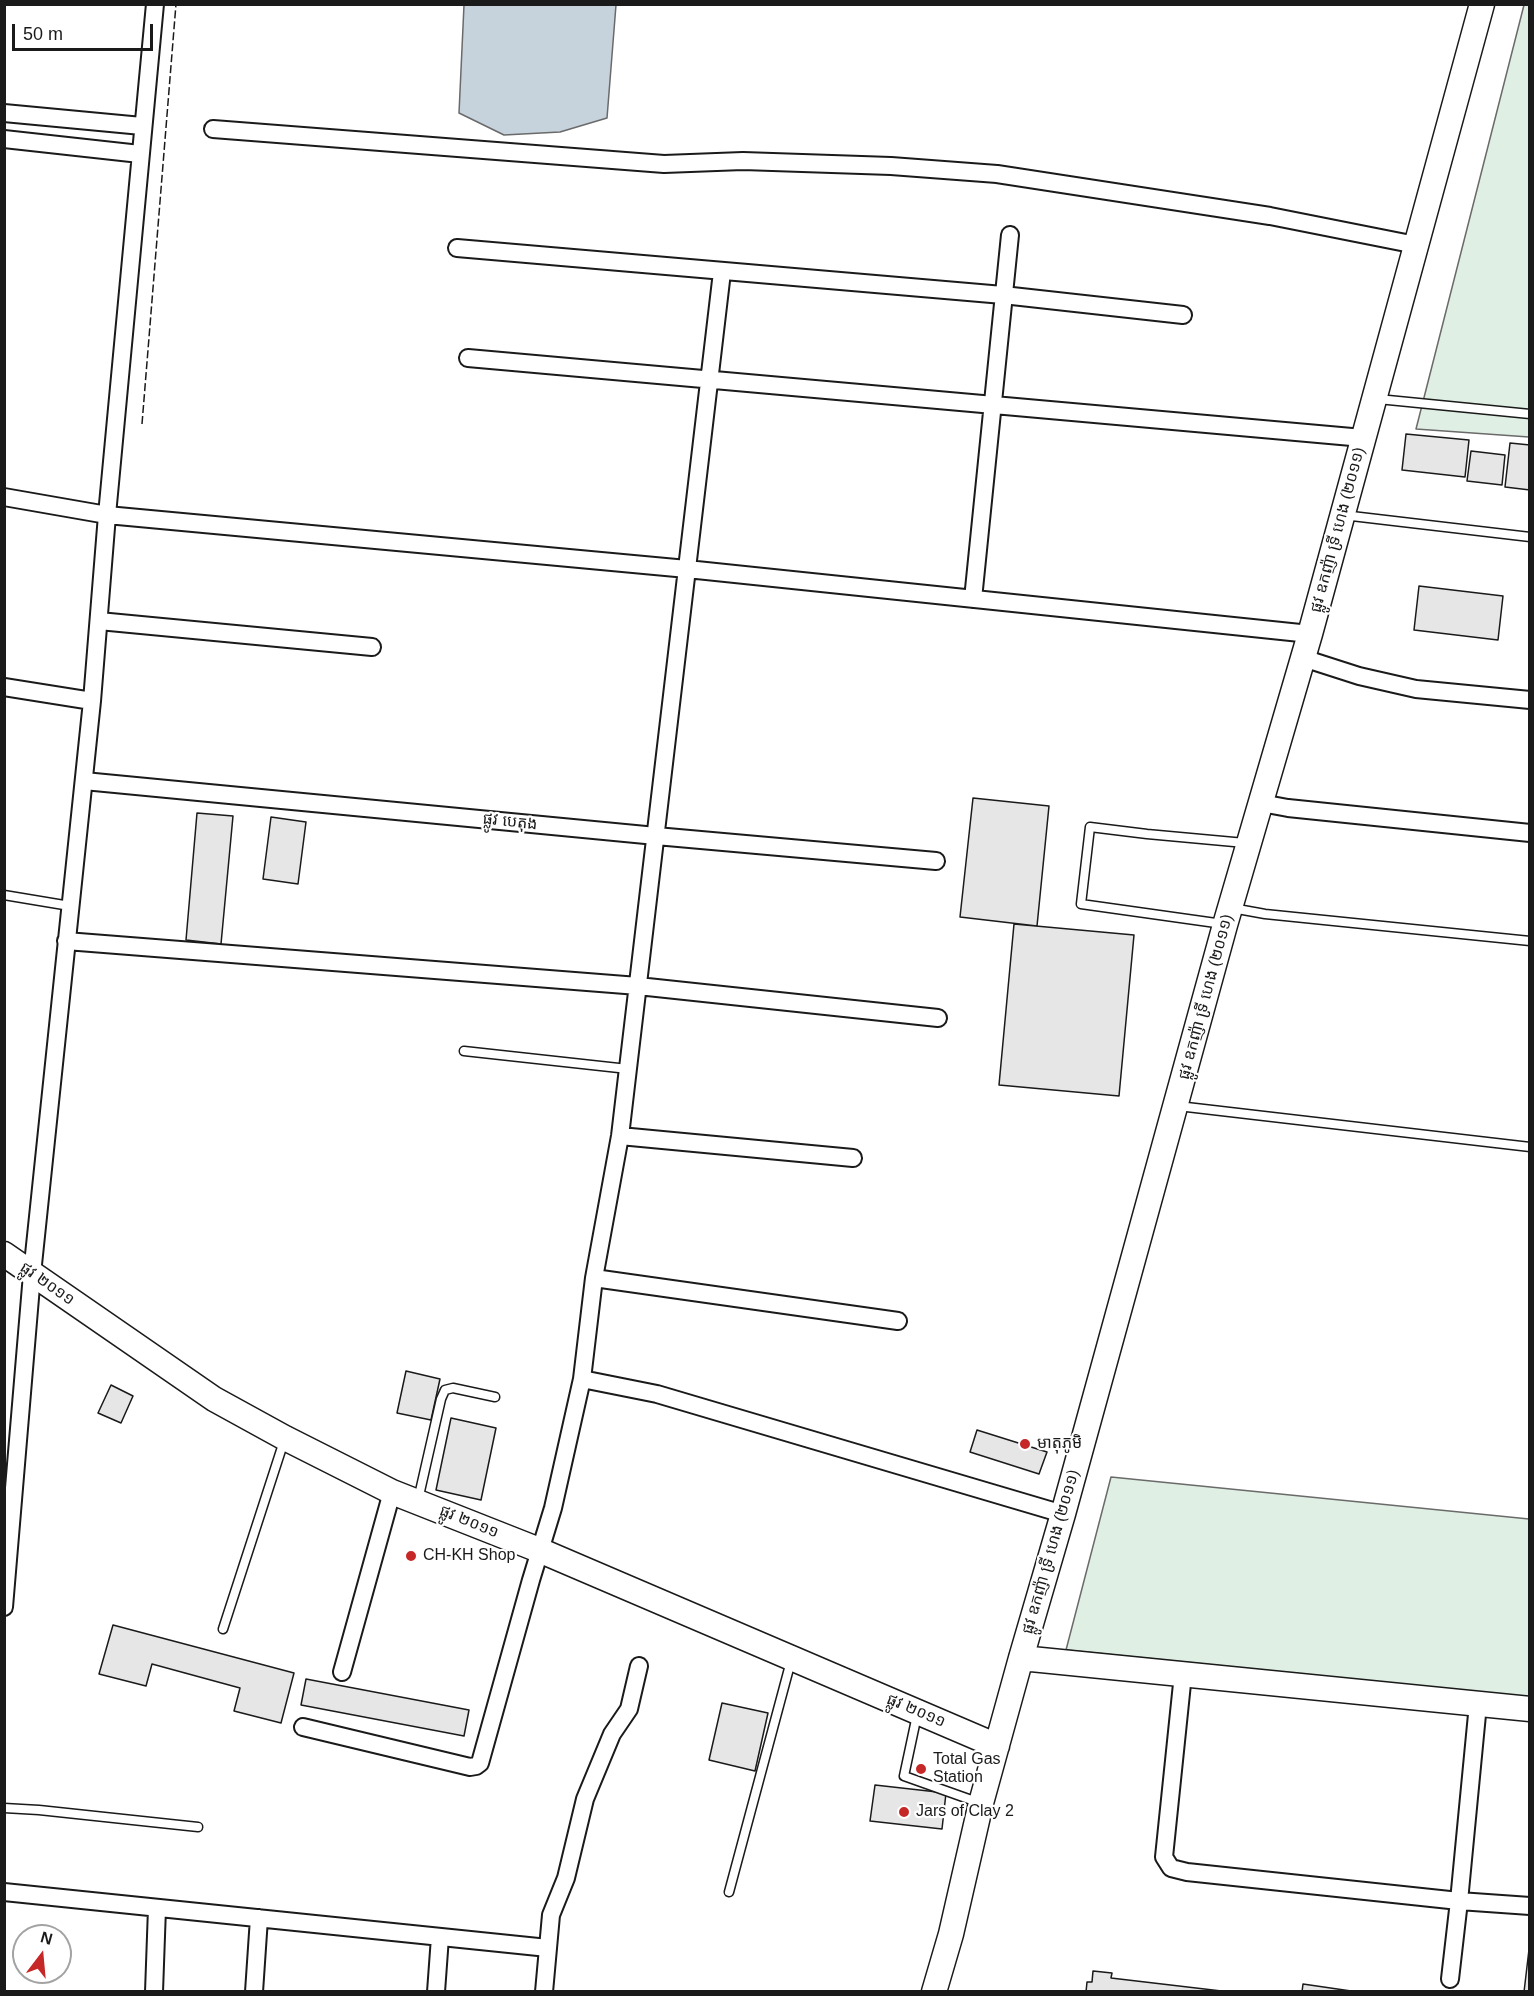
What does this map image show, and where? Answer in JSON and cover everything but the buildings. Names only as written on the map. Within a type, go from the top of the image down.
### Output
[{"type":"main road","name":"ផ្លូវ ឧកញ៉ា ទ្រី ហេង (២០១១)","points":[[934,1992],[951,1934],[981,1803],[1228,916],[1310,634],[1482,4]]},
{"type":"main road","name":"ផ្លូវ ២០១១","points":[[4,1254],[214,1399],[392,1492],[539,1550],[997,1746]]},
{"type":"main road","points":[[1021,1658],[1530,1709]]},
{"type":"street","points":[[4,1607],[32,1274],[92,701],[142,126],[155,4]]},
{"type":"street","points":[[4,113],[142,126]]},
{"type":"street","points":[[213,129],[664,164],[754,161],[891,166],[997,174],[1270,216],[1416,244]]},
{"type":"street","points":[[4,139],[140,154]]},
{"type":"street","points":[[973,599],[1010,235]]},
{"type":"street","points":[[457,248],[1003,295],[1183,315]]},
{"type":"street","points":[[303,1727],[470,1767],[478,1766],[553,1508],[582,1379],[594,1278],[620,1136],[722,272]]},
{"type":"street","points":[[468,358],[1363,438]]},
{"type":"street","points":[[4,497],[107,515],[687,569],[1310,634]]},
{"type":"street","points":[[99,621],[372,647]]},
{"type":"street","points":[[1303,658],[1359,676],[1416,689],[1530,700]]},
{"type":"street","points":[[4,687],[92,701]]},
{"type":"street","name":"ផ្លូវ បេតុង","points":[[84,781],[936,861]]},
{"type":"street","points":[[1261,803],[1288,808],[1530,833]]},
{"type":"street","points":[[66,941],[638,986],[938,1018]]},
{"type":"street","points":[[620,1136],[852,1158]]},
{"type":"street","points":[[594,1278],[897,1321]]},
{"type":"street","points":[[582,1379],[657,1394],[1063,1514]]},
{"type":"street","points":[[342,1672],[392,1492]]},
{"type":"street","points":[[544,1992],[551,1915],[566,1878],[585,1799],[612,1734],[629,1709],[639,1666]]},
{"type":"street","points":[[1183,1674],[1164,1857],[1171,1868],[1187,1872],[1460,1901],[1530,1906]]},
{"type":"street","points":[[1449,1979],[1460,1901],[1478,1704]]},
{"type":"street","points":[[4,1892],[548,1948]]},
{"type":"street","points":[[154,1992],[156,1908]]},
{"type":"street","points":[[254,1992],[259,1918]]},
{"type":"street","points":[[436,1992],[440,1937]]},
{"type":"lane","points":[[1374,399],[1530,414]]},
{"type":"lane","points":[[1343,515],[1530,537]]},
{"type":"lane","points":[[1249,843],[1090,827],[1081,904],[1187,919],[1265,914],[1530,941]]},
{"type":"lane","points":[[4,895],[70,906]]},
{"type":"lane","points":[[464,1051],[628,1069]]},
{"type":"lane","points":[[1176,1106],[1530,1147]]},
{"type":"lane","points":[[418,1502],[445,1390],[453,1388],[495,1398]]},
{"type":"lane","points":[[223,1629],[285,1438]]},
{"type":"lane","points":[[729,1892],[792,1657]]},
{"type":"lane","points":[[918,1712],[904,1776],[981,1803]]},
{"type":"lane","points":[[4,1808],[198,1827]]},
{"type":"green space","points":[[1524,5],[1529,5],[1529,437],[1416,429]]},
{"type":"green space","points":[[1111,1477],[1529,1519],[1529,1697],[1066,1650]]},
{"type":"shaded area","points":[[464,5],[616,5],[607,118],[560,132],[504,135],[459,113]]},
{"type":"fence","points":[[142,424],[176,4]]},
{"type":"place","name":"មាតុភូមិ","points":[[1025,1444]]},
{"type":"place","name":"CH-KH Shop","points":[[411,1556]]},
{"type":"place","name":"Total Gas Station","points":[[921,1769]]},
{"type":"place","name":"Jars of Clay 2","points":[[904,1812]]}]
